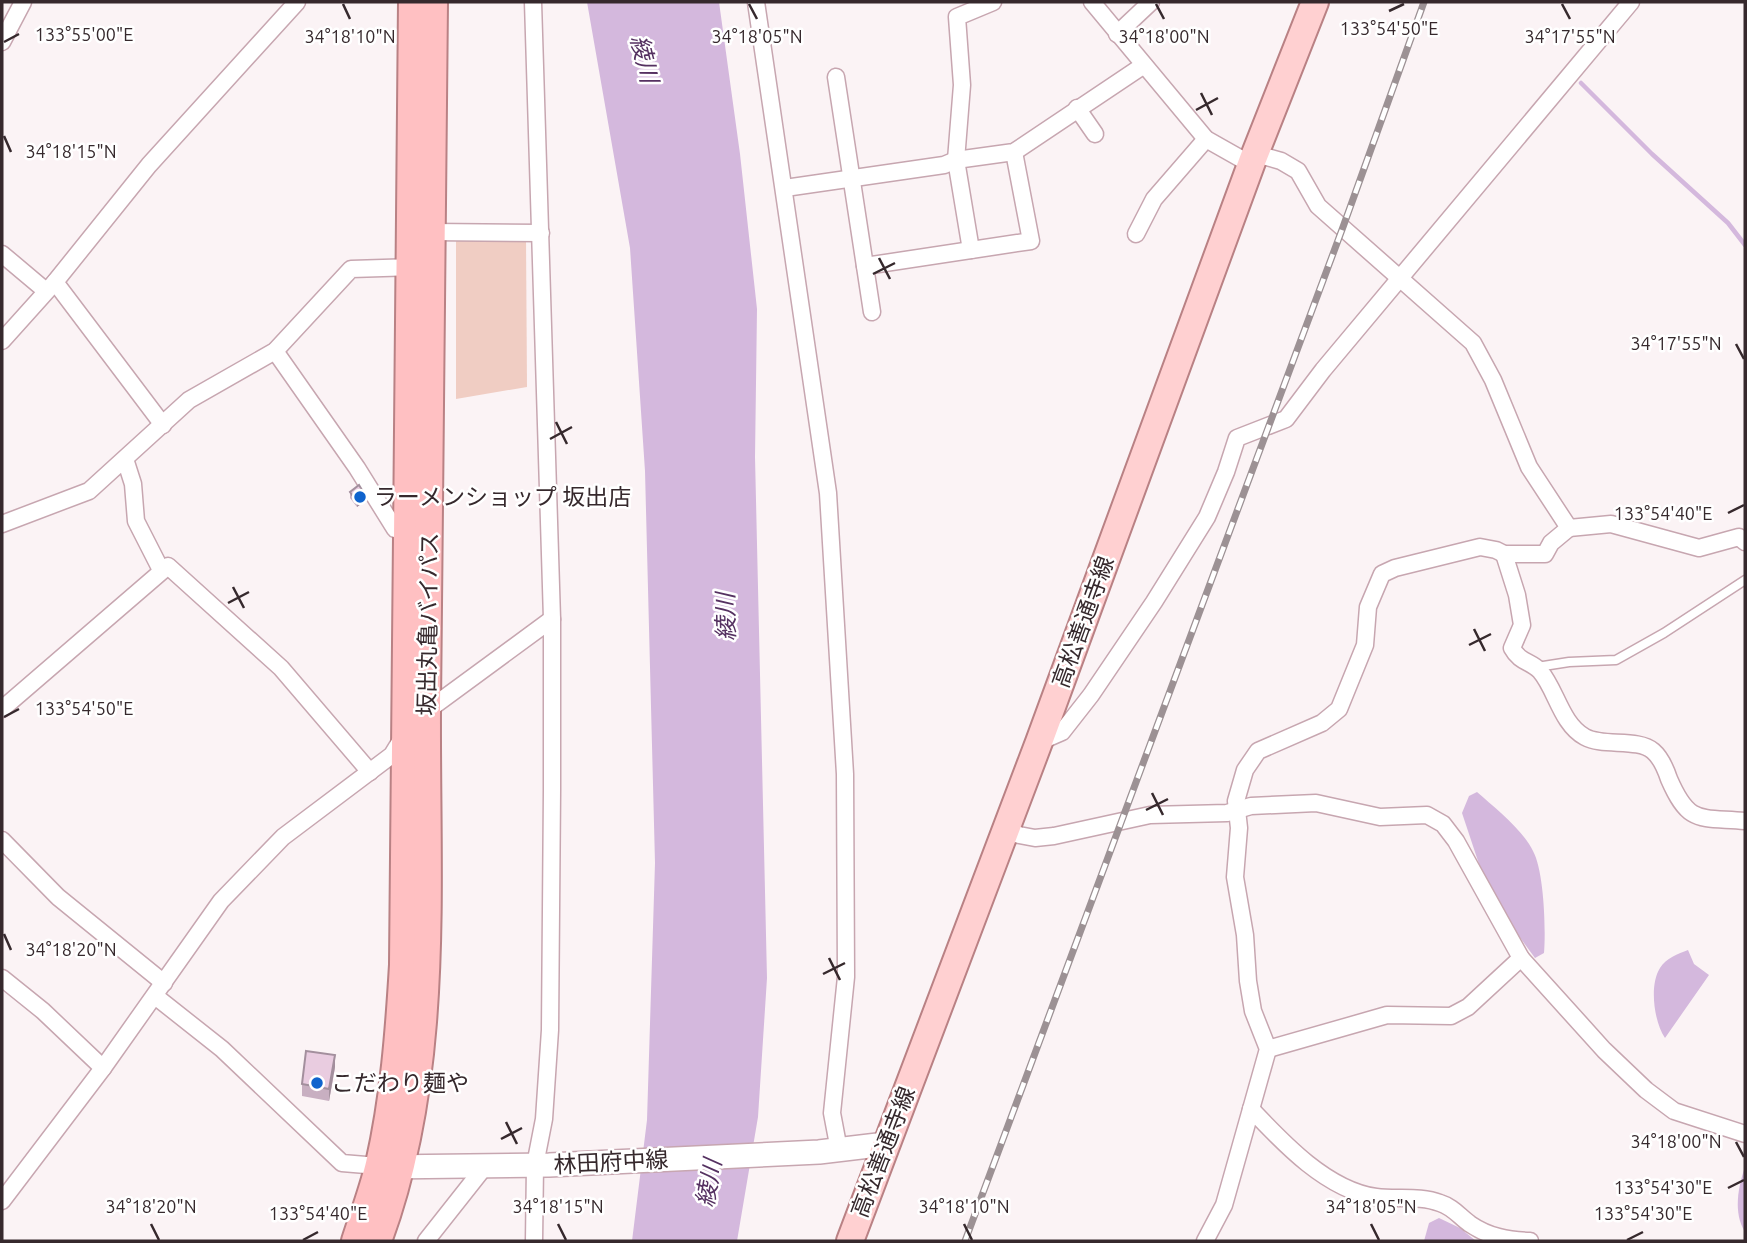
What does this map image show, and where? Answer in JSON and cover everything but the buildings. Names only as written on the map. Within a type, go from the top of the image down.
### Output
[{"type":"highway","name":"坂出丸亀バイパス","points":[[355,1241],[390,1167],[419,1068],[427,963],[427,710],[420,267],[412,2]]},
{"type":"highway","name":"坂出丸亀バイパス","points":[[378,1241],[390,1167],[403,965],[420,267],[431,232],[434,2]]},
{"type":"main road","name":"高松善通寺線","points":[[850,1241],[1315,2]]},
{"type":"main road","name":"林田府中線","points":[[390,1167],[542,1165],[829,1151],[886,1144]]},
{"type":"street","points":[[2,42],[23,2]]},
{"type":"street","points":[[2,341],[149,164],[296,2]]},
{"type":"street","points":[[533,2],[552,619],[550,1030],[542,1165],[534,1241]]},
{"type":"street","points":[[756,2],[828,494],[845,774],[846,976],[829,1151]]},
{"type":"street","points":[[971,250],[956,160],[962,85],[957,17],[993,2]]},
{"type":"street","points":[[1092,2],[1206,139],[1254,159],[1281,161],[1298,171],[1318,206],[1473,342],[1493,380],[1529,467],[1569,528]]},
{"type":"street","points":[[1118,34],[1151,2]]},
{"type":"street","points":[[1039,742],[1062,732],[1091,695],[1154,602],[1207,517],[1237,438],[1286,419],[1323,370],[1631,2]]},
{"type":"street","points":[[785,187],[944,165],[956,160],[1014,152],[1144,65]]},
{"type":"street","points":[[836,77],[872,312]]},
{"type":"street","points":[[1077,108],[1096,134]]},
{"type":"street","points":[[1136,234],[1153,188],[1206,139]]},
{"type":"street","points":[[865,267],[1031,241],[1014,152]]},
{"type":"street","points":[[431,232],[541,233]]},
{"type":"street","points":[[2,254],[50,286],[163,425]]},
{"type":"street","points":[[2,524],[89,491],[189,400],[275,351],[351,269],[420,267]]},
{"type":"street","points":[[275,351],[357,468],[395,529]]},
{"type":"street","points":[[125,459],[133,484],[136,521],[161,570]]},
{"type":"street","points":[[1205,1241],[1224,1205],[1268,1049],[1253,1011],[1248,981],[1245,936],[1235,877],[1239,828],[1236,800],[1245,770],[1258,751],[1322,723],[1339,709],[1365,645],[1368,607],[1382,574],[1395,568],[1480,547],[1504,554],[1545,554],[1551,543],[1569,528],[1611,524],[1699,548],[1739,537],[1745,542]]},
{"type":"street","points":[[1504,554],[1517,595],[1522,625],[1511,648],[1517,657],[1540,671],[1556,703],[1574,728],[1586,738],[1642,746],[1653,751],[1687,811],[1703,818],[1745,821]]},
{"type":"street","points":[[2,709],[168,566],[281,668],[370,772]]},
{"type":"street","points":[[2,1201],[160,990],[221,901],[246,873],[317,809],[392,755],[407,731],[427,710],[552,619]]},
{"type":"street","points":[[1006,829],[1035,838],[1150,815],[1227,813],[1251,806],[1316,803],[1380,817],[1427,815],[1443,824],[1456,841],[1521,957],[1604,1050],[1646,1090],[1674,1111],[1745,1134]]},
{"type":"street","points":[[2,840],[58,897],[342,1163],[390,1167]]},
{"type":"street","points":[[1268,1049],[1387,1015],[1451,1016],[1468,1007],[1521,957]]},
{"type":"street","points":[[2,978],[43,1011],[103,1068]]},
{"type":"street","points":[[1251,1109],[1304,1161],[1343,1186],[1374,1197],[1435,1201],[1452,1207],[1470,1224],[1489,1235],[1505,1240],[1531,1241]]},
{"type":"street","points":[[425,1241],[486,1165]]},
{"type":"lane","points":[[1534,667],[1616,660],[1664,633],[1745,580]]},
{"type":"shaded area","points":[[456,238],[526,238],[527,387],[456,399]]},
{"type":"water","name":"綾川","points":[[587,2],[719,2],[740,154],[757,309],[755,457],[767,978],[758,1117],[737,1241],[632,1241],[647,1120],[655,863],[645,471],[630,248]]},
{"type":"water","points":[[1477,792],[1508,819],[1528,843],[1537,860],[1543,900],[1545,943],[1544,953],[1535,958],[1502,913],[1485,882],[1462,813],[1469,796]]},
{"type":"water","points":[[1688,950],[1694,964],[1709,975],[1665,1038],[1658,1023],[1654,1003],[1657,975],[1660,968],[1672,957]]},
{"type":"water","points":[[1745,1167],[1745,1232],[1739,1217],[1738,1200]]},
{"type":"water","points":[[1439,1218],[1460,1228],[1476,1241],[1424,1241],[1429,1223]]},
{"type":"waterway","points":[[1581,83],[1652,154],[1728,223],[1745,245]]},
{"type":"railway","points":[[965,1241],[1343,227],[1424,2]]},
{"type":"place","name":"ラーメンショップ 坂出店","points":[[360,497]]},
{"type":"place","name":"こだわり麺や","points":[[317,1083]]}]
